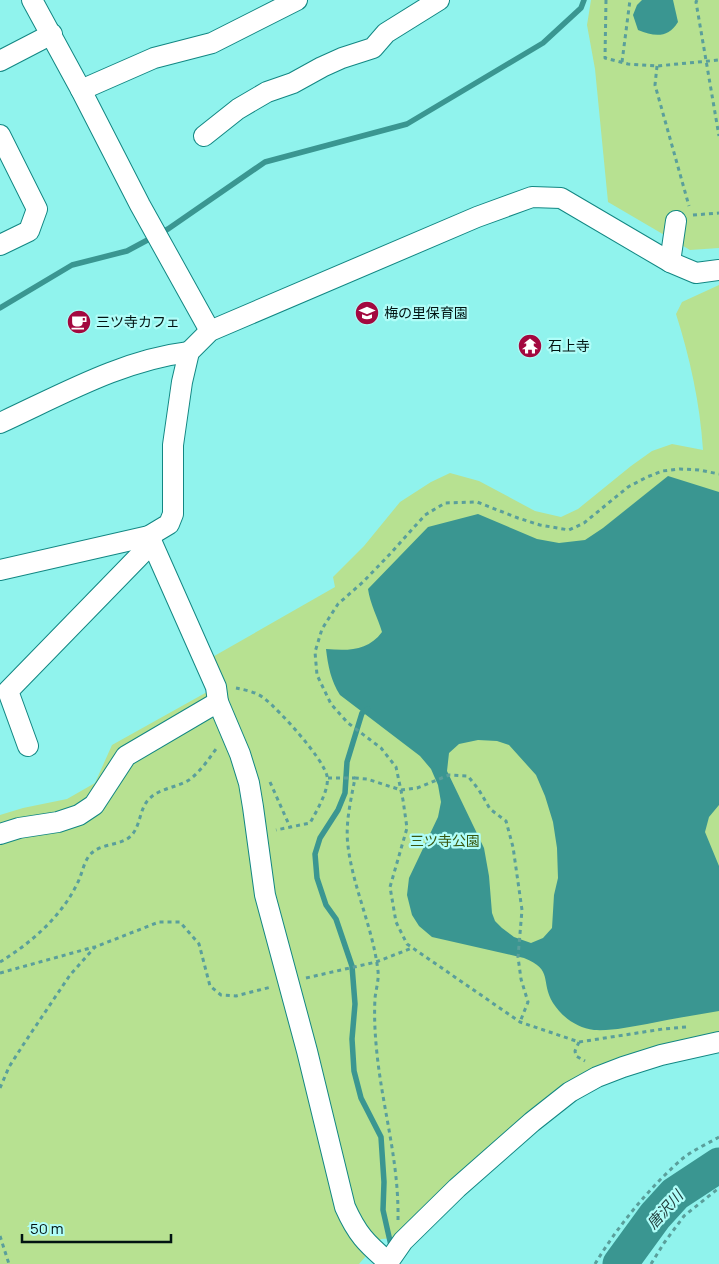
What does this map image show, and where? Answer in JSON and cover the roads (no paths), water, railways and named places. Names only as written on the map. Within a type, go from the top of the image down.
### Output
[{"type":"street","points":[[32,0],[52,34],[140,204],[210,331]]},
{"type":"street","points":[[81,90],[154,58],[212,43],[297,0]]},
{"type":"street","points":[[204,136],[238,109],[267,92],[293,83],[342,58],[373,48],[386,33],[439,0]]},
{"type":"street","points":[[0,61],[52,34]]},
{"type":"street","points":[[0,136],[37,209],[29,231],[0,245]]},
{"type":"street","points":[[28,746],[8,691],[150,540],[169,524],[173,514],[173,445],[182,382],[189,352],[210,331],[477,217],[532,197],[561,198],[670,262],[696,273],[719,270]]},
{"type":"street","points":[[670,262],[676,221]]},
{"type":"street","points":[[0,423],[111,372],[171,354],[189,352]]},
{"type":"street","points":[[0,570],[150,540]]},
{"type":"street","points":[[150,540],[217,694],[240,754],[253,807],[265,895],[301,982],[307,1050],[344,1207],[353,1226],[364,1242],[387,1263],[397,1247],[457,1188],[532,1122],[570,1092],[596,1077],[623,1067],[661,1055],[719,1042]]},
{"type":"street","points":[[0,834],[20,828],[58,822],[79,815],[94,805],[126,756],[217,694]]},
{"type":"water","points":[[642,0],[673,0],[678,22],[670,31],[661,35],[638,30],[633,15],[637,5]]},
{"type":"water","points":[[668,476],[719,492],[719,805],[709,817],[705,832],[719,866],[719,1011],[628,1027],[594,1030],[570,1021],[561,1013],[549,995],[543,972],[533,962],[524,958],[432,937],[419,926],[412,915],[407,895],[409,878],[438,817],[441,802],[438,785],[431,769],[420,756],[340,695],[330,673],[326,649],[350,650],[364,646],[382,632],[370,600],[368,589],[428,527],[478,514],[537,539],[559,543],[585,540]],"holes":[[[478,740],[497,741],[509,745],[536,775],[553,822],[557,848],[558,878],[554,895],[552,928],[543,938],[531,943],[514,937],[495,921],[492,913],[489,876],[484,848],[447,771],[449,753],[459,744]]]},
{"type":"waterway","points":[[0,308],[72,265],[127,251],[168,229],[265,162],[407,124],[543,43],[581,8],[584,0]]},
{"type":"waterway","points":[[368,709],[362,713],[347,762],[345,793],[338,810],[320,838],[315,854],[317,878],[326,905],[336,919],[352,966],[355,1004],[352,1039],[354,1071],[361,1098],[381,1137],[384,1182],[383,1210],[392,1250]]},
{"type":"waterway","name":"唐沢川","points":[[620,1264],[655,1216],[675,1194],[719,1165]]},
{"type":"place","name":"梅の里保育園","points":[[367,313]]},
{"type":"place","name":"三ツ寺カフェ","points":[[79,322]]},
{"type":"place","name":"石上寺","points":[[530,346]]},
{"type":"park label","name":"三ツ寺公園","points":[[445,841]]}]
